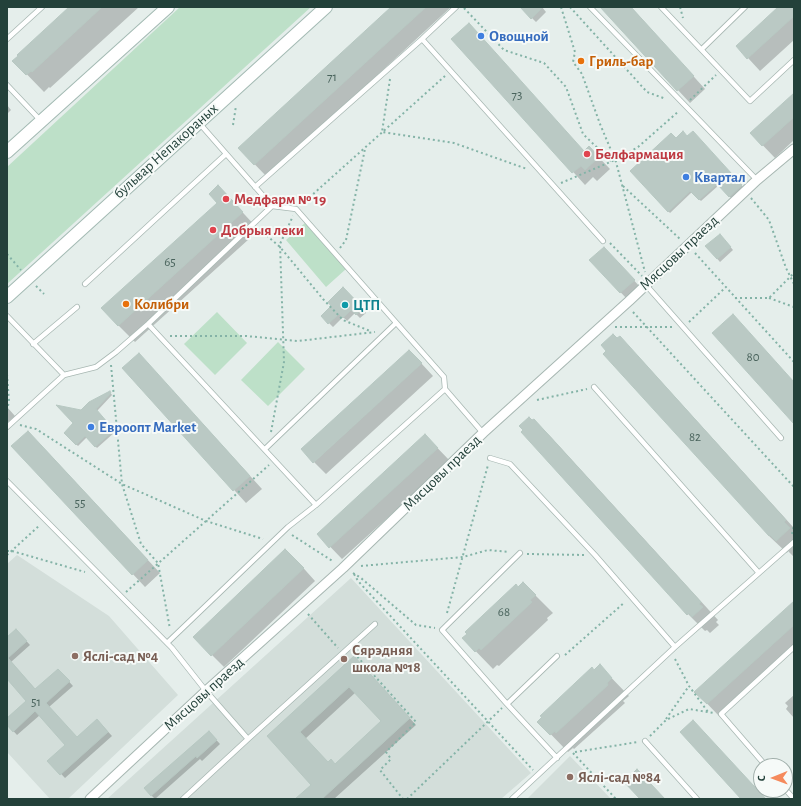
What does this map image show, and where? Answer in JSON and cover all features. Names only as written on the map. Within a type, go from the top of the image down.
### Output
[{"type":"main road","points":[[7,152],[168,7]]},
{"type":"main road","name":"бульвар Непакораных","points":[[7,297],[326,7]]},
{"type":"street","name":"Мясцовы праезд","points":[[90,799],[206,691],[343,568],[483,433],[647,284],[745,191],[793,151]]},
{"type":"lane","points":[[7,39],[42,7]]},
{"type":"lane","points":[[255,187],[392,66],[456,7]]},
{"type":"lane","points":[[590,7],[757,180]]},
{"type":"lane","points":[[661,7],[750,101],[794,60]]},
{"type":"lane","points":[[702,49],[745,7]]},
{"type":"lane","points":[[422,39],[604,241]]},
{"type":"lane","points":[[7,85],[41,121]]},
{"type":"lane","points":[[198,122],[272,206],[296,209],[444,377],[445,389],[483,433]]},
{"type":"lane","points":[[85,284],[226,154]]},
{"type":"lane","points":[[7,427],[64,375],[96,367],[110,356],[148,324],[272,206]]},
{"type":"lane","points":[[647,284],[683,328],[781,438]]},
{"type":"lane","points":[[33,344],[77,307]]},
{"type":"lane","points":[[7,316],[64,375]]},
{"type":"lane","points":[[265,449],[396,323]]},
{"type":"lane","points":[[148,324],[316,505]]},
{"type":"lane","points":[[594,387],[759,573]]},
{"type":"lane","points":[[172,648],[167,643],[284,530],[316,505],[445,389]]},
{"type":"lane","points":[[490,458],[510,464],[595,555],[676,647]]},
{"type":"lane","points":[[7,481],[172,648],[206,691],[248,739]]},
{"type":"lane","points":[[512,799],[670,651],[794,542]]},
{"type":"lane","points":[[520,553],[442,630],[557,758]]},
{"type":"lane","points":[[183,799],[375,624]]},
{"type":"lane","points":[[759,758],[721,714],[794,647]]},
{"type":"lane","points":[[507,704],[557,656]]},
{"type":"lane","points":[[645,741],[697,799]]},
{"type":"path","points":[[463,7],[504,50],[544,63],[566,87],[583,134],[611,161]]},
{"type":"path","points":[[561,7],[576,52],[573,62],[582,74],[615,160],[647,284]]},
{"type":"path","points":[[570,7],[647,92],[685,106]]},
{"type":"path","points":[[382,132],[392,66]]},
{"type":"path","points":[[554,186],[615,160],[638,147],[685,106],[721,70]]},
{"type":"path","points":[[269,445],[284,362],[280,244],[296,209],[451,71]]},
{"type":"path","points":[[382,132],[454,143],[544,175]]},
{"type":"path","points":[[335,254],[346,240],[366,147]]},
{"type":"path","points":[[622,185],[687,245],[794,362]]},
{"type":"path","points":[[745,191],[769,220],[786,268],[794,284]]},
{"type":"path","points":[[254,224],[280,247],[323,299],[343,320],[372,332]]},
{"type":"path","points":[[604,241],[608,241],[647,284]]},
{"type":"path","points":[[7,254],[28,277]]},
{"type":"path","points":[[769,298],[794,273]]},
{"type":"path","points":[[600,327],[683,328],[726,287]]},
{"type":"path","points":[[736,298],[769,298],[794,307]]},
{"type":"path","points":[[626,303],[794,487]]},
{"type":"path","points":[[159,336],[246,336],[298,341],[388,330]]},
{"type":"path","points":[[110,356],[122,484],[141,544],[158,563],[172,638]]},
{"type":"path","points":[[7,374],[9,401],[7,411]]},
{"type":"path","points":[[536,400],[594,387]]},
{"type":"path","points":[[11,423],[36,429],[122,484],[206,520],[272,542]]},
{"type":"path","points":[[284,530],[361,578],[416,626],[442,630],[490,458]]},
{"type":"path","points":[[121,596],[275,460]]},
{"type":"path","points":[[7,555],[46,520]]},
{"type":"path","points":[[343,568],[463,557],[488,550],[520,553],[595,555]]},
{"type":"path","points":[[7,551],[12,551],[101,576]]},
{"type":"path","points":[[354,574],[358,581],[538,776]]},
{"type":"path","points":[[557,656],[563,657],[632,596]]},
{"type":"path","points":[[301,606],[343,654]]},
{"type":"path","points":[[349,648],[416,722],[386,752],[391,759],[380,770],[403,799]]},
{"type":"path","points":[[670,651],[689,686],[708,712]]},
{"type":"path","points":[[616,799],[572,752],[645,741],[666,720],[689,686]]},
{"type":"path","points":[[407,799],[507,704]]},
{"type":"path","points":[[666,720],[689,709],[721,714]]},
{"type":"shaded area","name":"Яслі-сад №4","points":[[17,555],[109,616],[178,695],[68,799],[50,799],[7,752],[7,564]]},
{"type":"shaded area","name":"Сярэдняя школа №18","points":[[351,578],[531,773],[501,799],[107,799]]},
{"type":"shaded area","name":"Яслі-сад №84","points":[[570,756],[611,799],[527,799]]},
{"type":"green space","points":[[180,7],[311,7],[7,284],[7,167]]},
{"type":"green space","points":[[305,223],[346,269],[326,287],[286,240]]},
{"type":"green space","points":[[217,312],[247,343],[215,375],[184,344]]},
{"type":"green space","points":[[278,342],[305,369],[268,406],[241,380]]},
{"type":"building","points":[[69,7],[102,7],[32,72],[31,71],[26,75],[12,61]]},
{"type":"building","points":[[391,7],[426,7],[254,165],[238,148]]},
{"type":"building","points":[[520,7],[543,7],[531,19]]},
{"type":"building","points":[[600,7],[631,7],[694,76],[677,91]]},
{"type":"building","points":[[778,7],[794,7],[794,16],[747,59],[736,46]]},
{"type":"building","points":[[469,23],[584,151],[589,146],[599,157],[585,170],[581,166],[572,173],[451,39]]},
{"type":"building","points":[[794,93],[794,117],[762,146],[750,133]]},
{"type":"building","name":"Квартал","points":[[683,131],[687,136],[693,131],[742,185],[729,197],[717,184],[699,200],[690,191],[668,212],[630,171],[671,133],[676,138]]},
{"type":"building","points":[[218,185],[243,212],[118,326],[101,308],[217,203],[209,194]]},
{"type":"building","points":[[720,234],[731,247],[717,259],[705,246]]},
{"type":"building","points":[[604,247],[635,280],[620,293],[589,260]]},
{"type":"building","name":"ЦТП","points":[[343,287],[363,308],[356,315],[351,310],[343,318],[339,314],[328,324],[321,316],[331,306],[328,302]]},
{"type":"building","points":[[733,314],[794,382],[794,424],[712,333]]},
{"type":"building","points":[[613,334],[617,338],[620,336],[786,520],[784,522],[790,528],[776,541],[770,535],[769,536],[603,354],[606,351],[601,345]]},
{"type":"building","points":[[409,350],[422,363],[313,463],[301,449]]},
{"type":"building","points":[[139,353],[250,476],[233,491],[122,368]]},
{"type":"building","name":"Евроопт Market","points":[[110,391],[111,393],[96,409],[114,430],[95,447],[85,436],[76,445],[64,433],[73,423],[56,405],[81,410],[89,402]]},
{"type":"building","points":[[529,417],[532,420],[534,419],[701,602],[699,604],[703,607],[692,617],[689,613],[687,615],[521,432],[523,430],[519,426]]},
{"type":"building","points":[[28,431],[148,560],[132,575],[11,446]]},
{"type":"building","points":[[425,434],[438,448],[329,548],[317,534]]},
{"type":"building","points":[[285,549],[304,568],[211,656],[193,637]]},
{"type":"building","points":[[523,582],[536,595],[530,600],[532,602],[481,650],[479,648],[475,652],[462,638],[467,634],[465,632],[516,584],[518,587]]},
{"type":"building","points":[[794,601],[794,625],[707,704],[694,692]]},
{"type":"building","points":[[16,629],[27,641],[8,658],[35,689],[58,669],[70,681],[46,703],[77,737],[97,719],[108,732],[60,775],[47,761],[65,745],[35,711],[13,732],[7,725],[7,718],[26,701],[7,679],[7,637]]},
{"type":"building","points":[[354,656],[410,718],[322,799],[295,799],[311,785],[267,736]],"holes":[[[349,687],[381,721],[335,764],[331,759],[328,762],[300,732]]]},
{"type":"building","points":[[600,664],[612,678],[607,683],[608,685],[556,733],[555,731],[550,735],[537,722],[542,717],[540,716],[592,667],[594,670]]},
{"type":"building","points":[[693,720],[753,785],[753,798],[766,799],[741,799],[680,732]]},
{"type":"building","points":[[209,731],[217,740],[197,758],[196,756],[151,796],[144,788]]},
{"type":"building","points":[[637,769],[665,799],[640,799],[624,782]]},
{"type":"place","name":"Овощной","points":[[481,36]]},
{"type":"place","name":"Гриль-бар","points":[[581,61]]},
{"type":"place","name":"Белфармация","points":[[587,154]]},
{"type":"place","name":"Квартал","points":[[686,177]]},
{"type":"place","name":"Медфарм № 19","points":[[226,199]]},
{"type":"place","name":"Добрыя леки","points":[[213,230]]},
{"type":"place","name":"Колибри","points":[[126,304]]},
{"type":"place","name":"ЦТП","points":[[345,305]]},
{"type":"place","name":"Евроопт Market","points":[[91,427]]},
{"type":"place","name":"Яслі-сад №4","points":[[75,656]]},
{"type":"place","name":"Сярэдняя школа №18","points":[[344,659]]},
{"type":"place","name":"Яслі-сад №84","points":[[570,777]]}]
